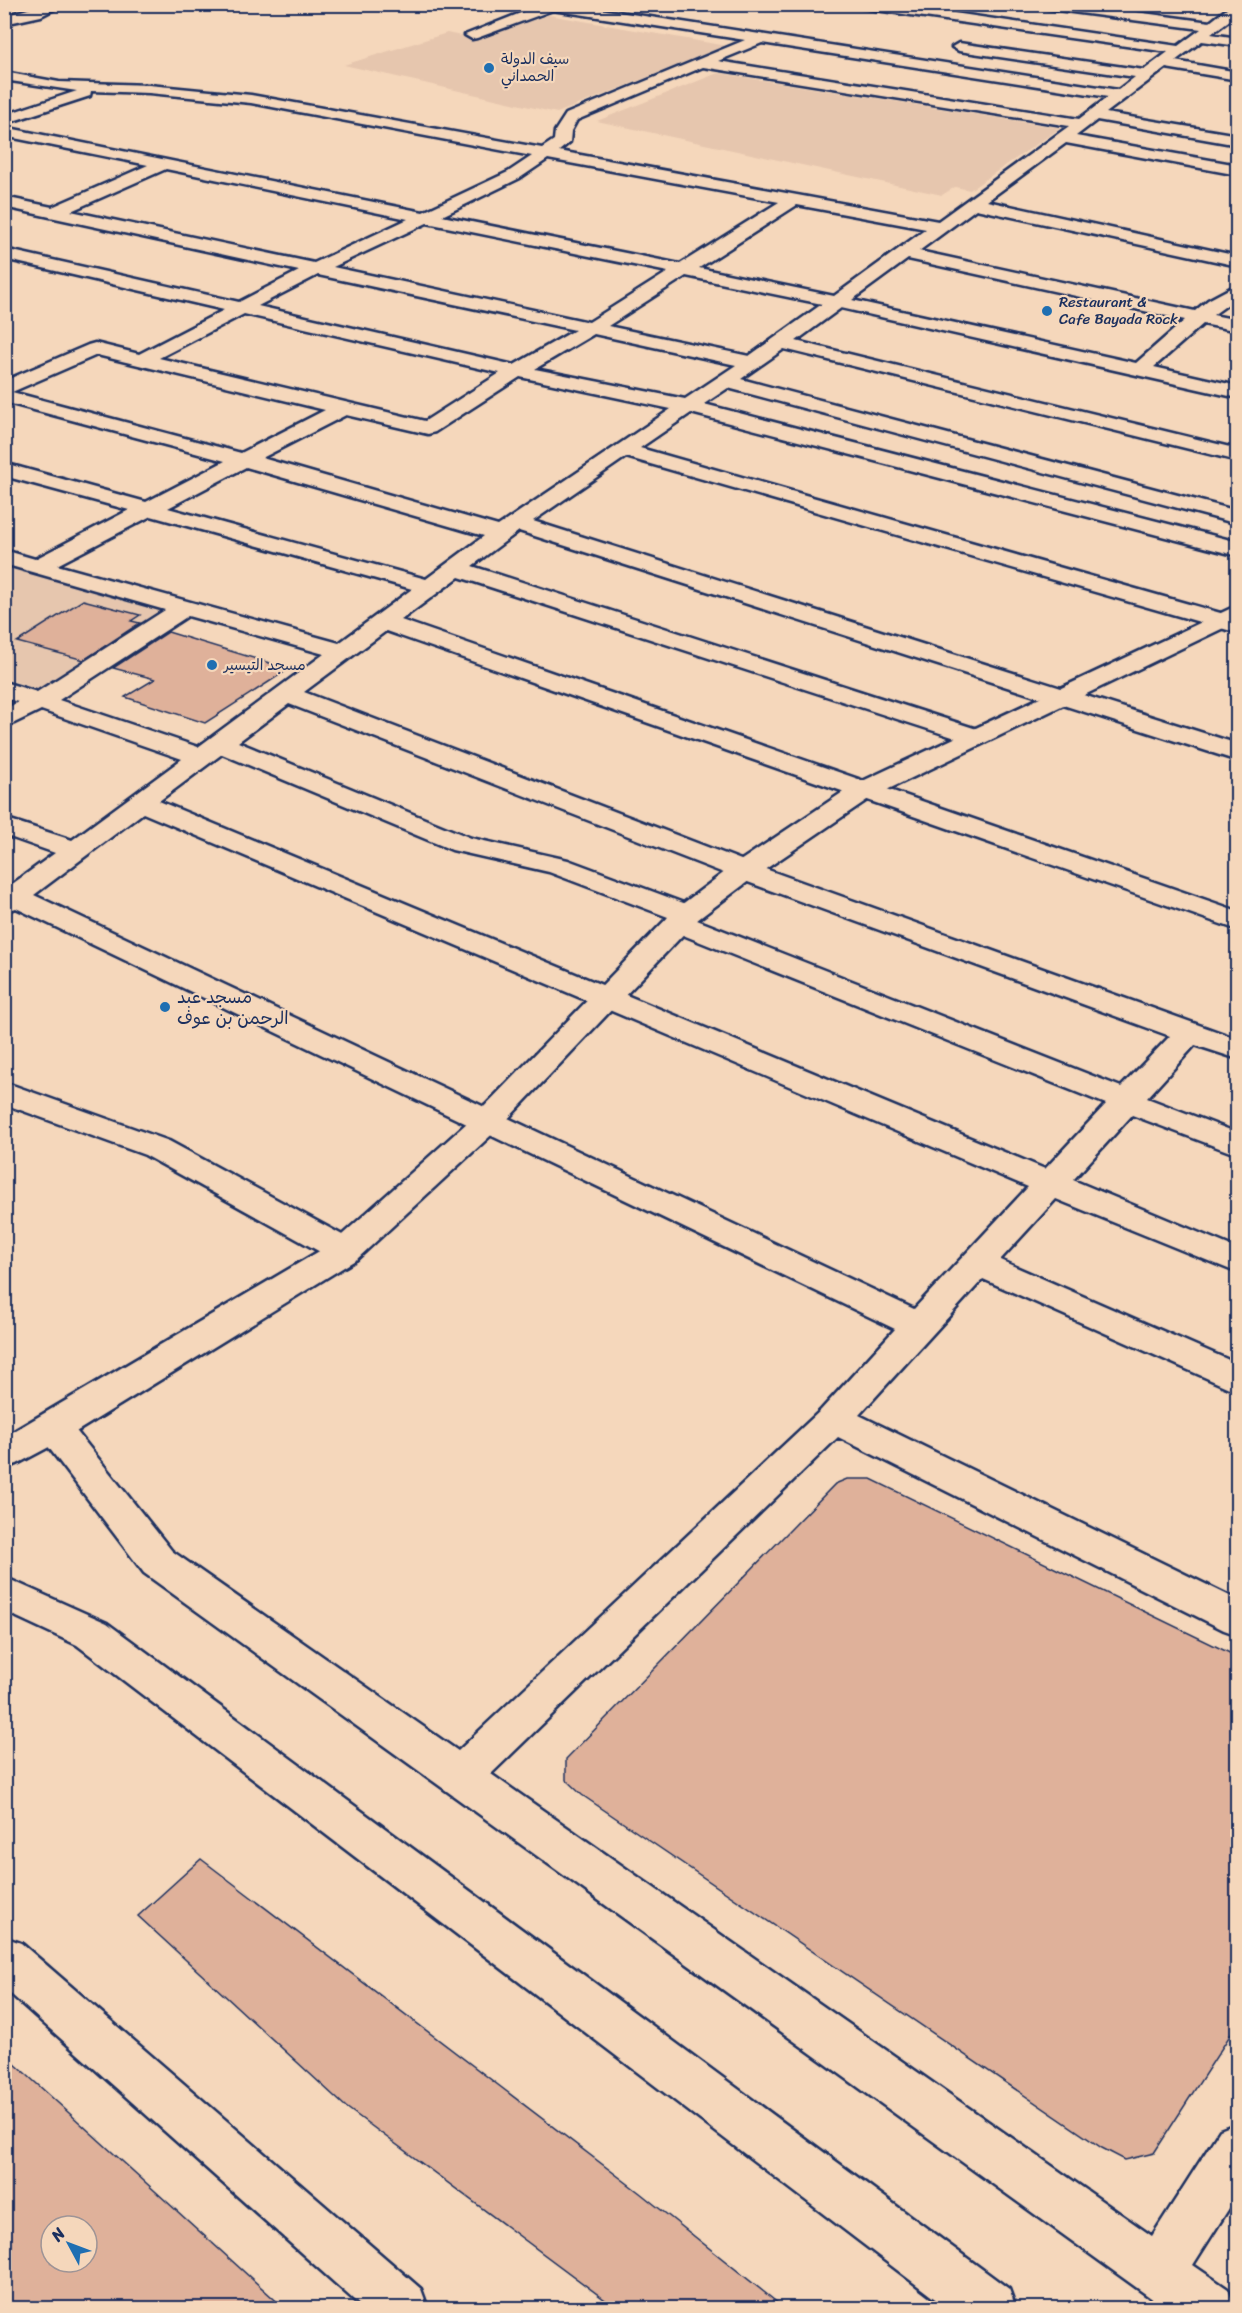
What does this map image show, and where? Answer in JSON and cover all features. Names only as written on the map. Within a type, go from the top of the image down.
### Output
[{"type":"street","points":[[4,20],[58,4]]},
{"type":"street","points":[[862,4],[1180,50]]},
{"type":"street","points":[[1042,4],[1205,31],[1238,42]]},
{"type":"street","points":[[472,35],[549,5],[1126,98]]},
{"type":"street","points":[[919,1326],[489,1120],[10,901],[508,528],[753,363],[1088,119],[1126,98],[1155,69],[1236,10]]},
{"type":"street","points":[[142,360],[316,269],[514,175],[562,142],[562,131],[571,117],[760,39]]},
{"type":"street","points":[[948,45],[1155,69],[1238,76]]},
{"type":"street","points":[[782,75],[832,50]]},
{"type":"street","points":[[702,63],[1238,140]]},
{"type":"street","points":[[4,76],[59,86],[149,89],[251,99],[941,227]]},
{"type":"street","points":[[4,120],[102,88]]},
{"type":"street","points":[[4,131],[838,302],[1238,392]]},
{"type":"street","points":[[1063,138],[1238,170]]},
{"type":"street","points":[[7,222],[57,213],[164,164]]},
{"type":"street","points":[[4,388],[95,349],[428,428],[517,371],[592,328],[794,200]]},
{"type":"street","points":[[4,202],[753,363]]},
{"type":"street","points":[[973,203],[1238,261]]},
{"type":"street","points":[[905,253],[1238,326]]},
{"type":"street","points":[[4,254],[517,371],[688,406],[1238,549]]},
{"type":"street","points":[[1140,370],[1198,317],[1238,289]]},
{"type":"street","points":[[781,343],[1238,456]]},
{"type":"street","points":[[726,381],[1238,518]]},
{"type":"street","points":[[4,396],[508,528],[1238,753]]},
{"type":"street","points":[[36,567],[344,408]]},
{"type":"street","points":[[623,450],[1232,620]]},
{"type":"street","points":[[4,469],[430,587]]},
{"type":"street","points":[[4,557],[343,652]]},
{"type":"street","points":[[455,568],[977,737]]},
{"type":"street","points":[[4,720],[40,701],[184,608]]},
{"type":"street","points":[[4,1454],[53,1428],[345,1251],[489,1120],[682,918],[744,871],[861,792],[1232,620]]},
{"type":"street","points":[[384,622],[861,792],[1238,921]]},
{"type":"street","points":[[4,689],[210,751],[462,844],[558,866],[1238,1145]]},
{"type":"street","points":[[286,694],[744,871],[1238,1050]]},
{"type":"street","points":[[141,803],[1238,1262]]},
{"type":"street","points":[[4,826],[76,851]]},
{"type":"street","points":[[460,1776],[834,1419],[1190,1032]]},
{"type":"street","points":[[4,1092],[61,1115],[157,1148],[345,1251]]},
{"type":"street","points":[[977,1263],[1238,1379]]},
{"type":"street","points":[[834,1419],[1238,1619]]},
{"type":"street","points":[[53,1428],[158,1562],[1209,2308]]},
{"type":"street","points":[[4,1593],[92,1634],[990,2308]]},
{"type":"street","points":[[4,1958],[402,2308]]},
{"type":"street","points":[[1159,2273],[1238,2147]]},
{"type":"shaded area","points":[[549,15],[727,46],[557,113],[344,65],[447,33],[475,39]]},
{"type":"shaded area","points":[[718,73],[1060,128],[970,190],[955,187],[942,195],[597,121]]},
{"type":"shaded area","points":[[5,566],[167,613],[48,687],[35,689],[5,678]]},
{"type":"building","points":[[83,600],[140,615],[131,621],[140,623],[84,660],[17,642]]},
{"type":"building","points":[[168,632],[289,669],[205,723],[125,697],[155,679],[113,668]]},
{"type":"building","points":[[847,1479],[871,1479],[1238,1657],[1238,2023],[1154,2153],[1125,2160],[1102,2148],[582,1795],[566,1780],[566,1759],[835,1484]]},
{"type":"building","points":[[201,1859],[640,2193],[784,2308],[616,2308],[346,2107],[138,1916]]},
{"type":"building","points":[[4,2054],[284,2308],[4,2308]]},
{"type":"place","name":"سيف الدولة الحمداني","points":[[489,68]]},
{"type":"place","name":"Restaurant & Cafe Bayada Rock","points":[[1047,311]]},
{"type":"place","name":"مسجد التيسير","points":[[212,665]]},
{"type":"place","name":"مسجد عبد الرحمن بن عوف","points":[[165,1007]]}]
